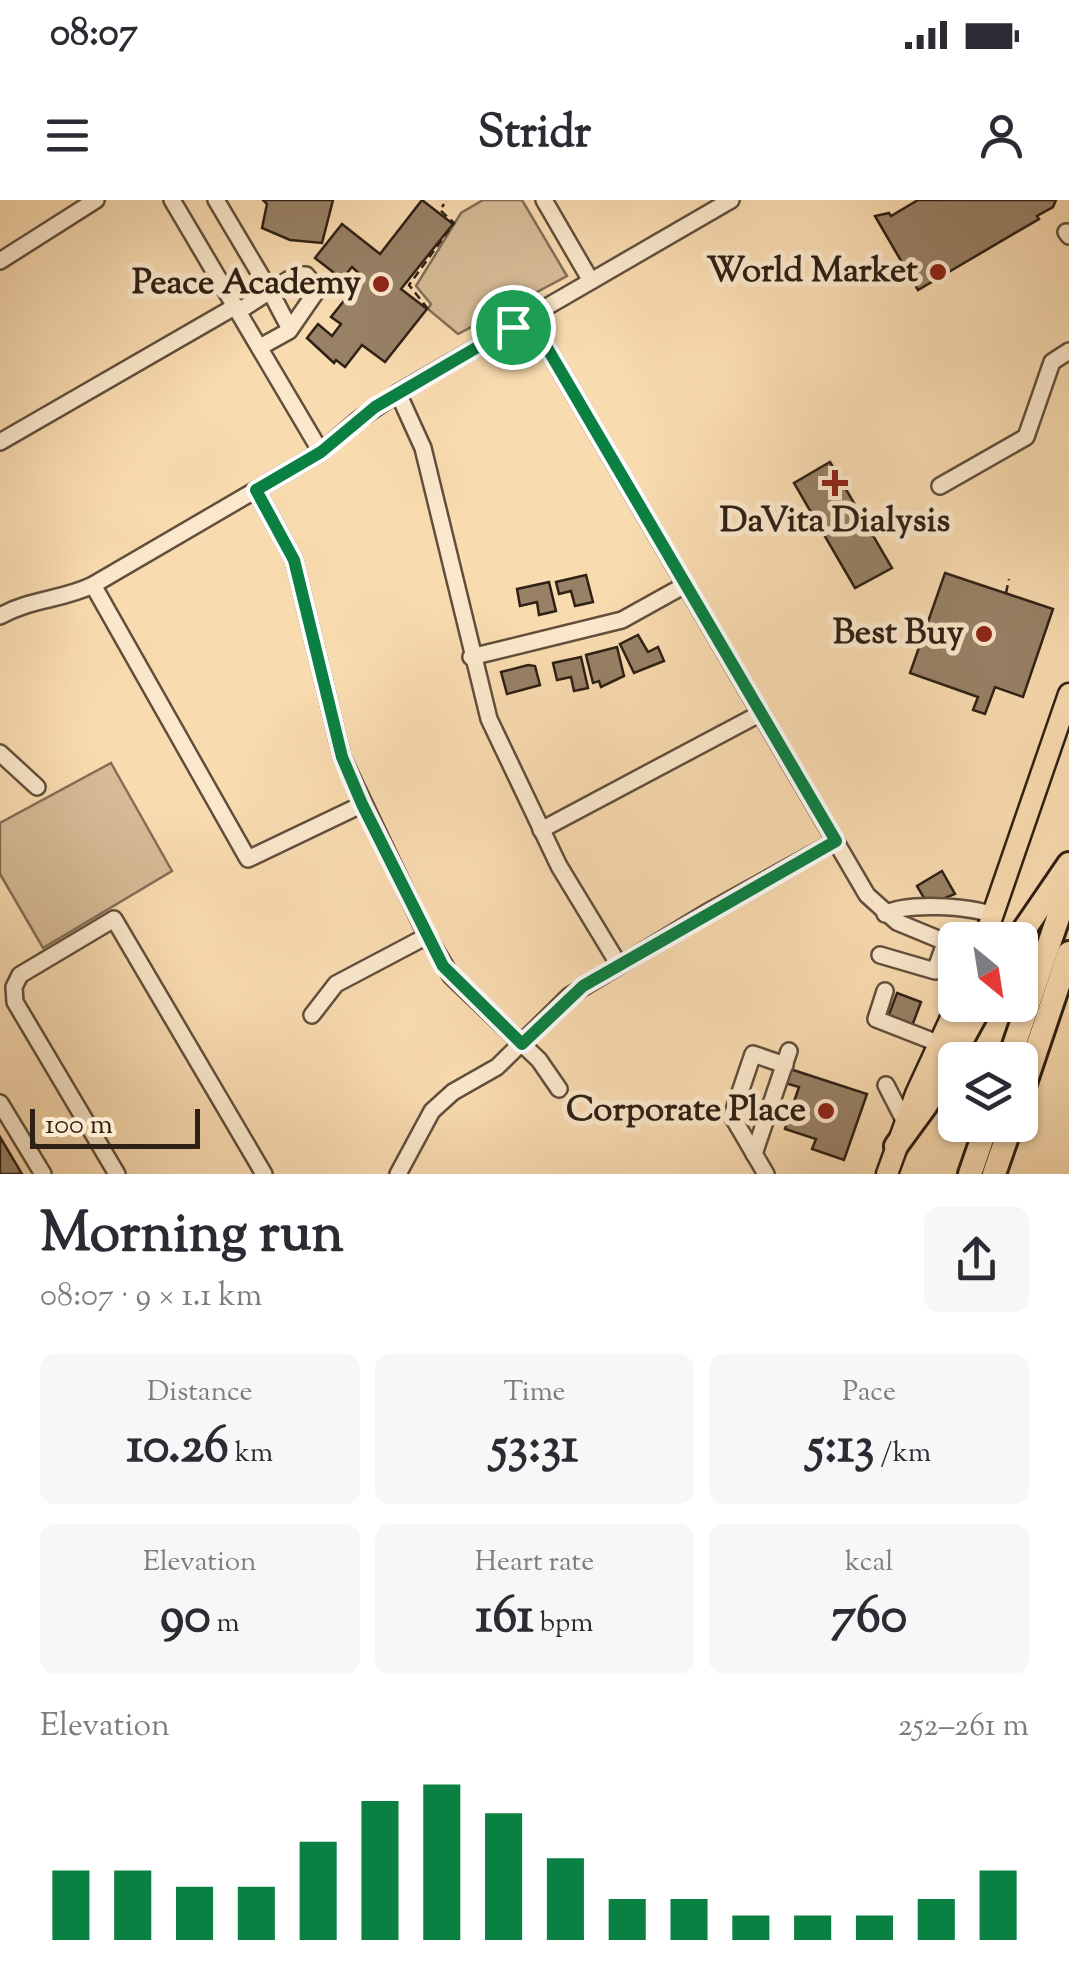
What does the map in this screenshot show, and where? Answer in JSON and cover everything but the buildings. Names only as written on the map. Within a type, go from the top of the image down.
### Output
[{"type":"highway","points":[[1029,922],[1069,864]]},
{"type":"highway","points":[[1015,1042],[1069,886]]},
{"type":"highway","points":[[1038,1045],[1069,953]]},
{"type":"highway","points":[[896,1146],[926,1106],[971,1022]]},
{"type":"highway","points":[[970,1174],[981,1142]]},
{"type":"highway","points":[[994,1174],[1005,1142]]},
{"type":"main road","points":[[990,922],[1069,694]]},
{"type":"main road","points":[[887,1174],[904,1122],[938,1048]]},
{"type":"street","points":[[0,261],[96,200]]},
{"type":"street","points":[[172,200],[321,452]]},
{"type":"street","points":[[216,200],[290,329]]},
{"type":"street","points":[[544,200],[591,280]]},
{"type":"street","points":[[0,616],[31,602],[70,596],[93,585],[321,452],[398,393],[732,200]]},
{"type":"street","points":[[0,442],[237,308],[267,286],[306,274],[318,288],[290,329],[260,347]]},
{"type":"street","points":[[529,317],[867,894],[884,914],[938,939]]},
{"type":"street","points":[[940,486],[1026,437],[1052,362],[1069,352]]},
{"type":"street","points":[[398,393],[416,424],[423,448],[489,719],[541,830],[618,965]]},
{"type":"street","points":[[256,490],[294,560],[342,757],[427,936],[451,976],[539,1060],[560,1089]]},
{"type":"street","points":[[93,585],[248,859],[362,804]]},
{"type":"street","points":[[471,656],[622,620],[685,585]]},
{"type":"street","points":[[541,830],[760,713]]},
{"type":"street","points":[[0,754],[37,787]]},
{"type":"street","points":[[398,1174],[432,1111],[453,1092],[497,1067],[569,996],[836,841]]},
{"type":"street","points":[[884,914],[906,906],[924,910],[966,905],[992,915]]},
{"type":"street","points":[[117,1174],[15,1002],[14,987],[20,975],[114,919],[264,1174]]},
{"type":"street","points":[[312,1015],[336,984],[427,936]]},
{"type":"street","points":[[880,955],[935,971],[938,966]]},
{"type":"street","points":[[885,991],[876,1020],[938,1043]]},
{"type":"street","points":[[754,1154],[787,1058],[753,1054],[732,1116],[754,1154],[766,1174]]},
{"type":"street","points":[[904,1122],[886,1085],[916,1094]]},
{"type":"street","points":[[0,1103],[43,1174]]},
{"type":"path","points":[[428,309],[414,296],[410,285],[454,223],[440,210],[444,204]]},
{"type":"path","points":[[1006,593],[1009,579]]},
{"type":"shaded area","points":[[483,200],[522,200],[567,276],[458,334],[428,309],[431,304],[416,286],[461,213]]},
{"type":"shaded area","points":[[111,763],[172,871],[43,948],[0,874],[0,823]]},
{"type":"place","name":"World Market","points":[[938,272]]},
{"type":"place","name":"Peace Academy","points":[[381,284]]},
{"type":"place","name":"DaVita Dialysis","points":[[835,483]]},
{"type":"place","name":"Best Buy","points":[[984,634]]},
{"type":"place","name":"Corporate Place","points":[[826,1111]]},
{"type":"route","points":[[529,317],[836,841],[706,912],[583,986],[522,1044],[443,966],[362,804],[342,757],[294,560],[256,490],[321,452],[375,407],[513,327],[529,317]]}]
